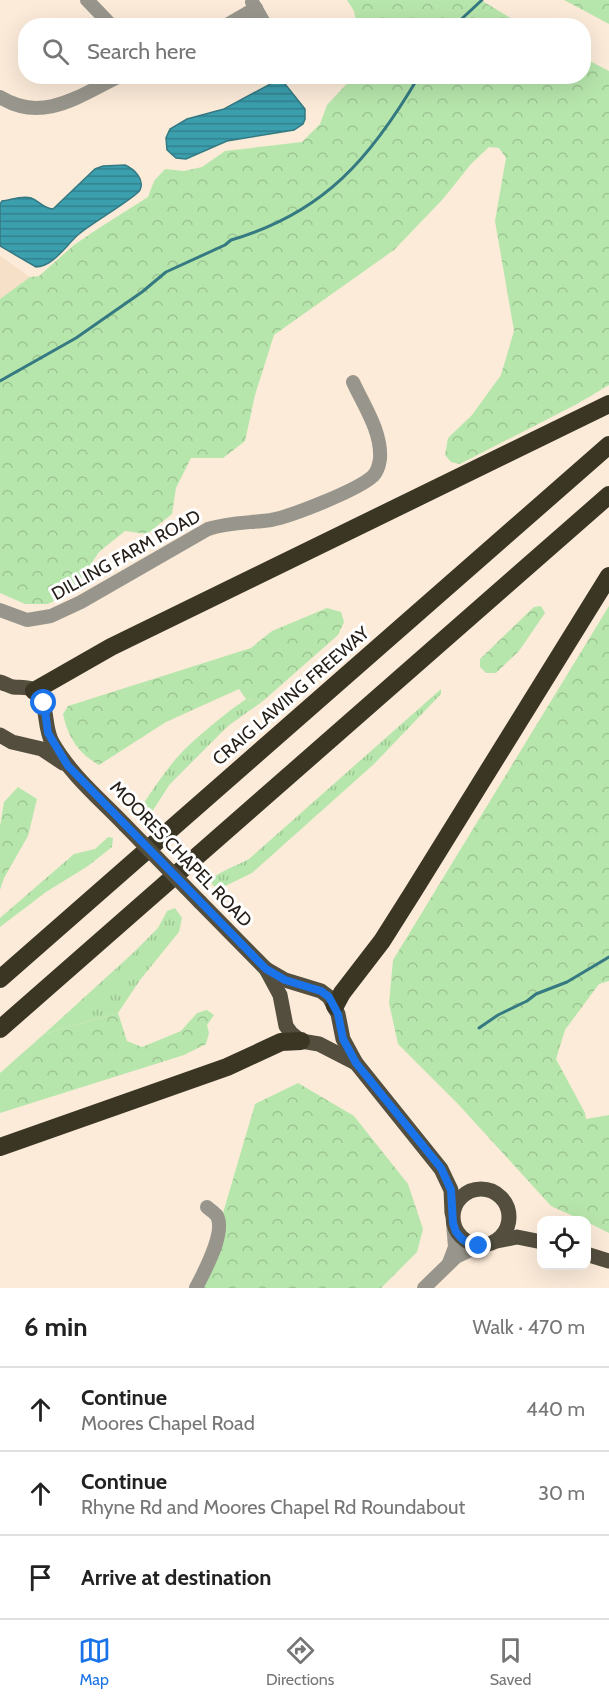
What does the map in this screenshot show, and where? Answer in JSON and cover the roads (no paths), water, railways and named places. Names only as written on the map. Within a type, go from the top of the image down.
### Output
[{"type":"highway","points":[[34,691],[111,647],[609,404]]},
{"type":"highway","name":"CRAIG LAWING FREEWAY","points":[[0,980],[609,445]]},
{"type":"highway","points":[[0,1029],[609,495]]},
{"type":"highway","points":[[337,1014],[342,993],[382,941],[609,576]]},
{"type":"highway","points":[[0,1147],[227,1067],[281,1042],[310,1043]]},
{"type":"main road","points":[[4,687],[28,688],[34,691]]},
{"type":"main road","name":"MOORES CHAPEL ROAD","points":[[34,691],[44,703],[48,733],[68,766],[266,969],[285,980],[321,991],[329,997],[337,1014],[343,1039],[356,1063],[441,1168],[451,1190],[452,1218]]},
{"type":"main road","name":"MOORES CHAPEL ROAD","points":[[0,735],[12,742],[42,750],[68,766]]},
{"type":"main road","name":"MOORES CHAPEL ROAD","points":[[266,969],[280,995],[286,1026],[291,1033],[356,1063]]},
{"type":"main road","points":[[310,1043],[331,1036],[337,1014]]},
{"type":"main road","name":"MOORES CHAPEL ROAD","points":[[441,1168],[478,1189]]},
{"type":"main road","points":[[488,1189],[504,1200],[522,1230],[537,1240],[517,1237],[479,1246],[470,1244],[462,1239],[452,1218],[455,1204],[469,1191],[488,1189]]},
{"type":"main road","points":[[497,1241],[508,1227],[508,1208]]},
{"type":"main road","points":[[591,1256],[609,1261]]},
{"type":"street","points":[[87,0],[104,18]]},
{"type":"street","points":[[235,18],[253,4],[261,18]]},
{"type":"street","points":[[0,97],[10,103],[32,109],[57,106],[103,84]]},
{"type":"street","name":"DILLING FARM ROAD","points":[[0,610],[27,620],[51,616],[81,602],[208,529],[234,523],[278,518],[326,501],[371,478],[378,467],[379,445],[372,422],[353,382]]},
{"type":"street","points":[[196,1288],[209,1262],[221,1228],[217,1215],[207,1207]]},
{"type":"street","points":[[449,1263],[455,1247],[452,1218]]},
{"type":"street","points":[[424,1288],[449,1263],[470,1249],[479,1246]]},
{"type":"water","points":[[270,84],[285,84],[305,109],[305,119],[303,124],[294,130],[227,141],[186,159],[176,158],[167,150],[166,138],[170,129],[187,119],[224,109]]},
{"type":"water","points":[[125,165],[140,178],[140,190],[79,234],[48,263],[36,267],[0,246],[0,204],[2,201],[28,197],[53,209],[95,169],[103,166]]},
{"type":"waterway","points":[[463,18],[482,0]]},
{"type":"waterway","points":[[0,381],[76,338],[142,292],[166,272],[225,245],[231,240],[264,229],[293,215],[319,198],[363,157],[414,84]]},
{"type":"waterway","points":[[479,1028],[536,994],[567,982],[609,957]]}]
